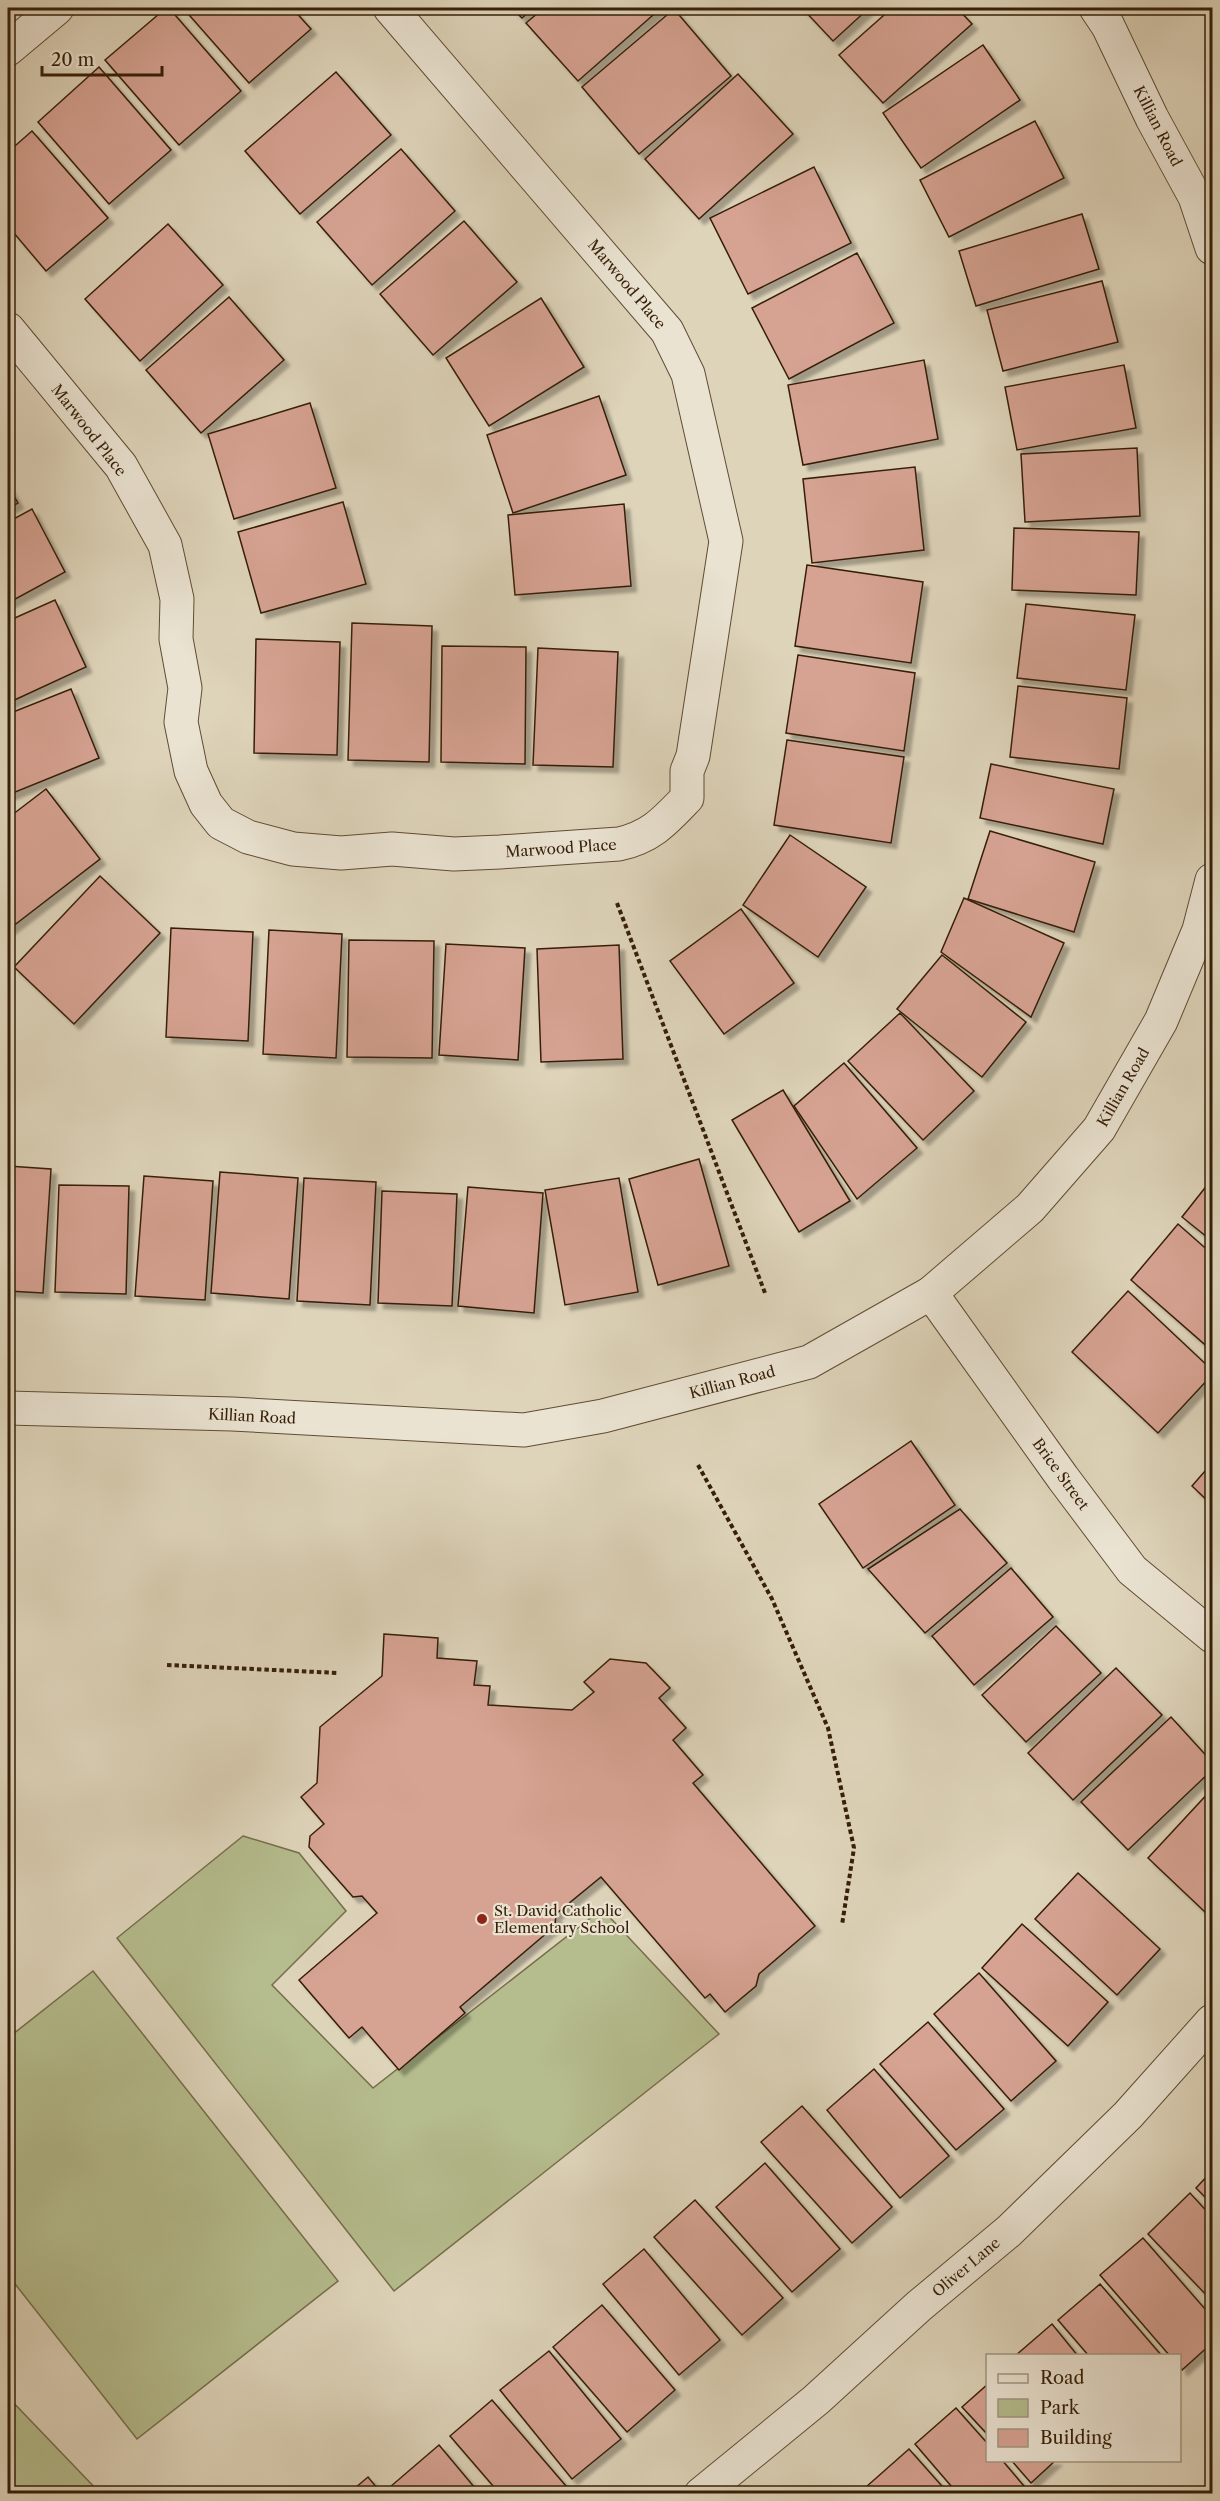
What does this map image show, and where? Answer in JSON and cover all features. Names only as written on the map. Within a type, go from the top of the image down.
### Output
[{"type":"street","points":[[8,50],[57,8]]},
{"type":"street","name":"Marwood Place","points":[[8,329],[121,466],[165,545],[177,599],[176,639],[185,688],[181,722],[191,771],[206,804],[221,823],[248,837],[293,849],[341,853],[392,849],[454,854],[619,844],[640,840],[665,822],[687,798],[687,771],[693,756],[726,542],[688,374],[667,331],[390,8]]},
{"type":"street","name":"Killian Road","points":[[1096,8],[1108,26],[1152,118],[1195,197],[1212,248]]},
{"type":"street","name":"Killian Road","points":[[8,1408],[232,1414],[524,1430],[603,1416],[808,1362],[931,1293],[1030,1208],[1099,1129],[1161,1021],[1199,930],[1212,880]]},
{"type":"street","name":"Brice Street","points":[[931,1293],[1062,1478],[1132,1570],[1212,1636]]},
{"type":"street","name":"Oliver Lane","points":[[701,2493],[816,2400],[919,2306],[1009,2231],[1128,2115],[1212,2021]]},
{"type":"path","points":[[617,903],[765,1293]]},
{"type":"path","points":[[698,1465],[772,1599],[828,1728],[854,1848],[842,1925]]},
{"type":"path","points":[[166,1665],[338,1673]]},
{"type":"green space","points":[[243,1836],[299,1853],[346,1911],[272,1985],[373,2088],[602,1909],[719,2034],[394,2291],[117,1938]]},
{"type":"green space","points":[[93,1971],[338,2281],[137,2439],[8,2275],[8,2038]]},
{"type":"green space","points":[[8,2397],[100,2493],[8,2493]]},
{"type":"building","points":[[166,8],[169,8],[241,91],[179,145],[105,60]]},
{"type":"building","points":[[183,8],[292,8],[311,29],[249,83]]},
{"type":"building","points":[[512,8],[533,8],[522,18]]},
{"type":"building","points":[[544,8],[661,8],[578,81],[526,23]]},
{"type":"building","points":[[802,8],[869,8],[833,41]]},
{"type":"building","points":[[892,8],[957,8],[972,24],[883,103],[839,55]]},
{"type":"building","points":[[674,9],[731,76],[639,154],[582,87]]},
{"type":"building","points":[[983,45],[1020,100],[921,168],[883,113]]},
{"type":"building","points":[[99,67],[171,150],[109,204],[38,122]]},
{"type":"building","points":[[336,72],[391,135],[300,214],[245,151]]},
{"type":"building","points":[[738,74],[793,134],[699,219],[645,159]]},
{"type":"building","points":[[1035,121],[1064,178],[949,237],[920,180]]},
{"type":"building","points":[[32,131],[108,218],[46,271],[8,226],[8,152]]},
{"type":"building","points":[[401,149],[455,211],[372,285],[317,222]]},
{"type":"building","points":[[814,167],[851,243],[748,294],[710,218]]},
{"type":"building","points":[[1082,214],[1099,269],[976,306],[959,251]]},
{"type":"building","points":[[464,221],[517,282],[433,355],[380,294]]},
{"type":"building","points":[[168,224],[223,285],[140,361],[85,299]]},
{"type":"building","points":[[857,253],[894,323],[789,379],[752,308]]},
{"type":"building","points":[[1102,281],[1118,342],[1003,371],[987,310]]},
{"type":"building","points":[[229,297],[284,360],[201,433],[146,370]]},
{"type":"building","points":[[541,298],[584,367],[489,426],[446,358]]},
{"type":"building","points":[[924,360],[938,439],[803,465],[788,385]]},
{"type":"building","points":[[1124,365],[1136,428],[1017,450],[1005,387]]},
{"type":"building","points":[[599,396],[626,475],[513,513],[487,435]]},
{"type":"building","points":[[310,403],[336,488],[234,519],[208,434]]},
{"type":"building","points":[[1137,448],[1140,516],[1025,522],[1021,454]]},
{"type":"building","points":[[915,467],[924,550],[812,563],[803,479]]},
{"type":"building","points":[[8,486],[18,503],[8,509]]},
{"type":"building","points":[[343,502],[366,584],[261,613],[238,532]]},
{"type":"building","points":[[624,504],[631,586],[515,595],[508,515]]},
{"type":"building","points":[[32,509],[65,572],[8,603],[8,522]]},
{"type":"building","points":[[1014,528],[1139,532],[1136,595],[1012,590]]},
{"type":"building","points":[[807,565],[923,582],[911,663],[795,646]]},
{"type":"building","points":[[55,600],[86,667],[8,703],[8,621]]},
{"type":"building","points":[[1026,604],[1135,615],[1126,690],[1017,678]]},
{"type":"building","points":[[352,623],[432,626],[429,762],[348,760]]},
{"type":"building","points":[[256,639],[340,642],[337,755],[254,753]]},
{"type":"building","points":[[442,646],[526,647],[525,764],[441,762]]},
{"type":"building","points":[[538,648],[618,652],[613,767],[533,765]]},
{"type":"building","points":[[798,655],[915,673],[904,751],[786,733]]},
{"type":"building","points":[[1018,686],[1127,698],[1119,769],[1010,757]]},
{"type":"building","points":[[71,689],[99,758],[8,795],[8,714]]},
{"type":"building","points":[[787,740],[904,757],[891,843],[774,825]]},
{"type":"building","points":[[991,764],[1114,789],[1103,844],[980,818]]},
{"type":"building","points":[[46,789],[100,859],[8,930],[8,818]]},
{"type":"building","points":[[990,831],[1095,862],[1074,932],[968,899]]},
{"type":"building","points":[[790,835],[866,887],[818,957],[743,905]]},
{"type":"building","points":[[100,876],[160,933],[74,1024],[14,967]]},
{"type":"building","points":[[964,898],[1064,943],[1031,1017],[941,952]]},
{"type":"building","points":[[741,909],[794,983],[724,1034],[670,961]]},
{"type":"building","points":[[171,928],[253,932],[248,1041],[166,1037]]},
{"type":"building","points":[[269,930],[342,934],[336,1058],[263,1054]]},
{"type":"building","points":[[349,940],[434,941],[432,1058],[347,1057]]},
{"type":"building","points":[[446,944],[525,948],[518,1060],[439,1055]]},
{"type":"building","points":[[619,945],[623,1059],[541,1062],[537,949]]},
{"type":"building","points":[[942,955],[1026,1022],[982,1077],[897,1009]]},
{"type":"building","points":[[900,1013],[974,1091],[923,1140],[848,1061]]},
{"type":"building","points":[[844,1063],[917,1148],[857,1199],[794,1106]]},
{"type":"building","points":[[783,1090],[850,1201],[799,1232],[732,1120]]},
{"type":"building","points":[[699,1159],[729,1266],[658,1285],[629,1179]]},
{"type":"building","points":[[8,1166],[51,1169],[43,1293],[8,1291]]},
{"type":"building","points":[[220,1172],[298,1178],[289,1299],[211,1293]]},
{"type":"building","points":[[144,1176],[213,1181],[205,1300],[135,1296]]},
{"type":"building","points":[[304,1178],[376,1182],[370,1305],[297,1301]]},
{"type":"building","points":[[619,1178],[638,1292],[565,1305],[545,1190]]},
{"type":"building","points":[[1212,1179],[1212,1241],[1182,1217]]},
{"type":"building","points":[[59,1185],[129,1186],[126,1294],[55,1292]]},
{"type":"building","points":[[468,1187],[543,1193],[534,1313],[458,1306]]},
{"type":"building","points":[[382,1191],[457,1194],[452,1306],[378,1303]]},
{"type":"building","points":[[1178,1224],[1212,1254],[1212,1346],[1210,1349],[1131,1280]]},
{"type":"building","points":[[1128,1291],[1212,1370],[1212,1375],[1158,1433],[1072,1352]]},
{"type":"building","points":[[911,1441],[955,1505],[863,1568],[819,1504]]},
{"type":"building","points":[[1212,1463],[1212,1505],[1192,1486]]},
{"type":"building","points":[[960,1509],[1007,1563],[925,1633],[868,1569]]},
{"type":"building","points":[[1011,1568],[1053,1617],[974,1685],[932,1636]]},
{"type":"building","points":[[1056,1626],[1101,1673],[1026,1742],[982,1695]]},
{"type":"building","points":[[384,1634],[438,1638],[437,1658],[477,1661],[474,1685],[490,1686],[488,1705],[572,1710],[594,1692],[584,1682],[610,1659],[646,1663],[670,1688],[659,1698],[686,1728],[673,1740],[703,1775],[693,1783],[815,1926],[759,1974],[756,1986],[725,2012],[710,1994],[705,1998],[601,1877],[556,1914],[555,1926],[460,2007],[465,2013],[399,2070],[362,2027],[349,2038],[299,1980],[377,1913],[362,1896],[353,1897],[309,1847],[310,1836],[324,1824],[301,1797],[317,1783],[320,1727],[382,1676]]},
{"type":"building","points":[[1116,1668],[1162,1715],[1073,1800],[1028,1753]]},
{"type":"building","points":[[1171,1717],[1212,1762],[1212,1770],[1128,1850],[1081,1802]]},
{"type":"building","points":[[1212,1789],[1212,1904],[1205,1912],[1148,1858]]},
{"type":"building","points":[[1078,1873],[1160,1949],[1117,1995],[1035,1919]]},
{"type":"building","points":[[1022,1924],[1108,2002],[1068,2046],[982,1968]]},
{"type":"building","points":[[979,1973],[1056,2061],[1011,2101],[934,2014]]},
{"type":"building","points":[[928,2022],[1004,2109],[956,2150],[880,2064]]},
{"type":"building","points":[[874,2069],[949,2156],[900,2198],[827,2110]]},
{"type":"building","points":[[802,2106],[892,2207],[852,2243],[761,2142]]},
{"type":"building","points":[[765,2163],[840,2249],[792,2292],[716,2207]]},
{"type":"building","points":[[1212,2171],[1212,2204],[1196,2188]]},
{"type":"building","points":[[1190,2193],[1212,2217],[1212,2301],[1148,2234]]},
{"type":"building","points":[[695,2200],[783,2298],[742,2335],[654,2237]]},
{"type":"building","points":[[1143,2238],[1212,2317],[1212,2343],[1182,2370],[1181,2354],[1168,2354],[1100,2275]]},
{"type":"building","points":[[644,2249],[720,2340],[679,2375],[603,2284]]},
{"type":"building","points":[[1100,2284],[1160,2354],[1087,2354],[1058,2320]]},
{"type":"building","points":[[602,2305],[675,2390],[627,2432],[553,2347]]},
{"type":"building","points":[[1052,2324],[1076,2354],[1017,2354]]},
{"type":"building","points":[[549,2351],[621,2439],[572,2479],[500,2390]]},
{"type":"building","points":[[986,2386],[986,2433],[962,2407]]},
{"type":"building","points":[[492,2400],[566,2486],[557,2494],[500,2494],[450,2436]]},
{"type":"building","points":[[956,2408],[986,2442],[986,2462],[1004,2462],[1029,2492],[1027,2494],[958,2494],[915,2444]]},
{"type":"building","points":[[439,2445],[480,2494],[396,2494],[390,2487]]},
{"type":"building","points":[[909,2449],[949,2494],[872,2494],[866,2487]]},
{"type":"building","points":[[1013,2462],[1054,2462],[1031,2483]]},
{"type":"building","points":[[368,2477],[382,2494],[348,2494]]},
{"type":"place","name":"St. David Catholic Elementary School","points":[[482,1919]]}]
